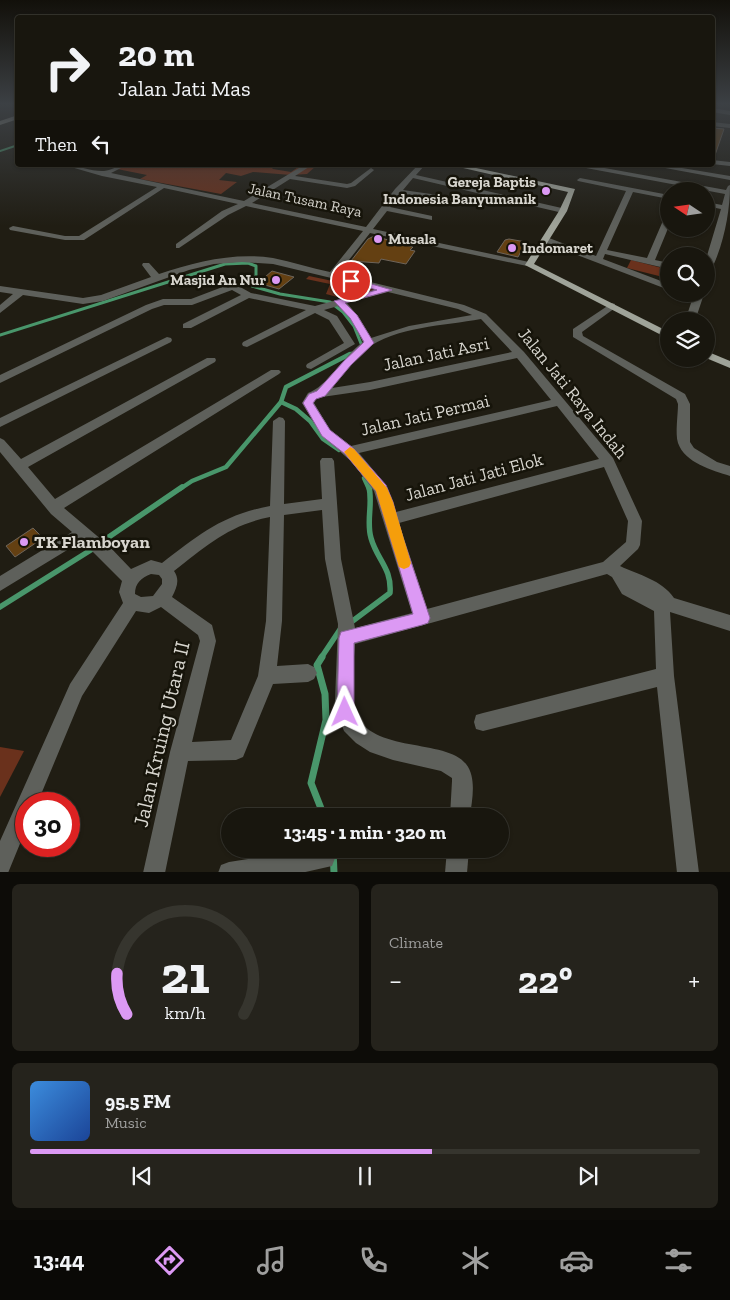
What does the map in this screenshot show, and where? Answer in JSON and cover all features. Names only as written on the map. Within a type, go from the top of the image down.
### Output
[{"type":"main road","points":[[462,167],[572,191],[563,211],[529,265]]},
{"type":"main road","name":"Jalan Tusam Raya","points":[[529,265],[660,331]]},
{"type":"main road","points":[[715,358],[730,365]]},
{"type":"street","points":[[715,162],[730,164]]},
{"type":"street","name":"Jalan Tusam Raya","points":[[75,167],[529,265]]},
{"type":"street","points":[[102,174],[119,167]]},
{"type":"street","points":[[179,246],[225,213],[246,203],[305,167]]},
{"type":"street","points":[[332,276],[398,191],[420,167]]},
{"type":"street","points":[[572,191],[587,167]]},
{"type":"street","points":[[594,167],[729,190],[715,247]]},
{"type":"street","points":[[664,167],[730,178]]},
{"type":"street","points":[[288,177],[348,186],[353,185],[371,170]]},
{"type":"street","points":[[412,176],[563,211]]},
{"type":"street","points":[[580,180],[660,195]]},
{"type":"street","points":[[14,228],[65,238],[81,238],[163,186]]},
{"type":"street","points":[[598,261],[630,190]]},
{"type":"street","points":[[398,191],[442,198],[457,204]]},
{"type":"street","points":[[715,206],[725,208]]},
{"type":"street","points":[[385,208],[429,218]]},
{"type":"street","points":[[719,234],[730,236]]},
{"type":"street","points":[[650,261],[660,237]]},
{"type":"street","points":[[546,240],[660,284]]},
{"type":"street","points":[[602,250],[660,264]]},
{"type":"street","name":"Jalan Jati Raya Indah","points":[[0,289],[83,301],[103,298],[179,270],[225,259],[249,258],[273,261],[462,307],[483,316],[520,354],[608,461],[634,521],[633,545],[613,571]]},
{"type":"street","points":[[146,265],[158,278]]},
{"type":"street","points":[[0,379],[149,306],[163,302],[192,302],[224,288],[234,286],[248,295],[316,309],[333,318],[350,344],[311,366]]},
{"type":"street","name":"Jalan Jati Raya Indah","points":[[247,344],[316,309],[387,290]]},
{"type":"street","points":[[0,310],[21,292]]},
{"type":"street","points":[[187,326],[248,295]]},
{"type":"street","points":[[337,302],[354,317],[369,343]]},
{"type":"street","points":[[612,306],[577,331],[578,337],[681,397],[684,404],[684,442],[689,451],[712,465],[730,471]]},
{"type":"street","points":[[349,451],[326,433],[308,403],[312,396],[321,393],[347,363],[369,343],[394,333],[483,316]]},
{"type":"street","points":[[0,423],[167,340]]},
{"type":"street","name":"Jalan Jati Asri","points":[[321,393],[370,386],[520,354]]},
{"type":"street","points":[[20,465],[210,360]]},
{"type":"street","points":[[54,507],[275,372]]},
{"type":"street","name":"Jalan Jati Permai","points":[[391,519],[381,488],[349,451],[560,402]]},
{"type":"street","points":[[180,752],[236,750],[267,676],[274,621],[279,421]]},
{"type":"street","points":[[2,448],[20,465],[54,507],[115,563],[134,576]]},
{"type":"street","points":[[327,461],[333,560],[346,631],[344,703],[348,719],[353,727],[369,742],[380,748],[456,767],[461,775],[462,782],[460,808]]},
{"type":"street","name":"Jalan Jati Jati Elok","points":[[422,618],[391,519],[608,461]]},
{"type":"street","points":[[167,572],[193,548],[231,522],[276,511],[330,504]]},
{"type":"street","points":[[0,584],[85,535]]},
{"type":"street","points":[[147,602],[128,598],[126,592],[134,576],[151,567],[167,572]]},
{"type":"street","points":[[346,631],[422,618],[541,584],[613,571],[628,589],[666,606],[730,623]]},
{"type":"street","points":[[32,792],[76,690],[112,633],[147,602],[170,586],[167,572]]},
{"type":"street","name":"Jalan Kruing Utara II","points":[[147,602],[183,614],[206,631],[208,641],[180,752],[154,872]]},
{"type":"street","points":[[666,606],[664,676],[688,872]]},
{"type":"street","points":[[267,676],[308,673]]},
{"type":"street","points":[[483,722],[664,676]]},
{"type":"street","points":[[0,866],[15,832]]},
{"type":"street","points":[[229,872],[324,858]]},
{"type":"street","points":[[456,872],[457,858]]},
{"type":"shaded area","points":[[142,167],[271,167],[291,172],[298,167],[315,167],[307,174],[291,175],[253,172],[241,176],[226,173],[219,180],[237,182],[221,194],[140,179],[147,175],[117,169]]},
{"type":"shaded area","points":[[631,260],[660,267],[660,276],[627,268]]},
{"type":"shaded area","points":[[309,276],[375,290],[341,298],[326,294],[330,284],[306,279]]},
{"type":"shaded area","points":[[0,747],[24,751],[0,797]]},
{"type":"building","points":[[715,145],[719,145],[715,155]]},
{"type":"building","points":[[374,236],[413,247],[410,250],[415,251],[406,264],[381,259],[379,263],[351,261],[368,239]]},
{"type":"building","name":"Indomaret","points":[[505,240],[526,242],[518,257],[497,252]]},
{"type":"building","name":"Masjid An Nur","points":[[272,271],[294,277],[279,289],[258,283]]},
{"type":"building","name":"TK Flamboyan","points":[[33,528],[43,538],[15,557],[6,546]]},
{"type":"waterway","points":[[0,151],[15,146]]},
{"type":"waterway","points":[[0,335],[225,264],[248,263],[256,266],[256,275],[252,286],[280,294],[330,302],[343,312],[354,326],[362,346]]},
{"type":"waterway","points":[[348,356],[352,353]]},
{"type":"waterway","points":[[281,402],[286,387],[350,354]]},
{"type":"waterway","points":[[180,489],[192,481],[226,467],[281,402]]},
{"type":"waterway","points":[[281,402],[296,409],[310,421],[323,439],[339,450]]},
{"type":"waterway","points":[[364,478],[369,489]]},
{"type":"waterway","points":[[100,543],[182,487]]},
{"type":"waterway","points":[[350,623],[390,593],[389,577],[371,538],[369,487]]},
{"type":"waterway","points":[[0,607],[94,548]]},
{"type":"waterway","points":[[321,658],[341,628]]},
{"type":"waterway","points":[[321,808],[311,783],[326,720],[325,694],[317,665],[322,657]]},
{"type":"waterway","points":[[333,858],[334,872]]},
{"type":"slow traffic","points":[[350,452],[374,477],[381,488],[387,502],[404,563]]},
{"type":"place","name":"Gereja Baptis Indonesia Banyumanik","points":[[546,191]]},
{"type":"place","name":"Musala","points":[[378,239]]},
{"type":"place","name":"Indomaret","points":[[512,248]]},
{"type":"place","name":"Masjid An Nur","points":[[276,280]]},
{"type":"place","name":"TK Flamboyan","points":[[24,542]]},
{"type":"route","points":[[345,712],[346,638],[422,618],[396,538],[387,502],[381,488],[363,465],[326,433],[308,403],[312,396],[321,393],[347,363],[369,343],[354,317],[339,301],[387,290],[351,281]]}]
